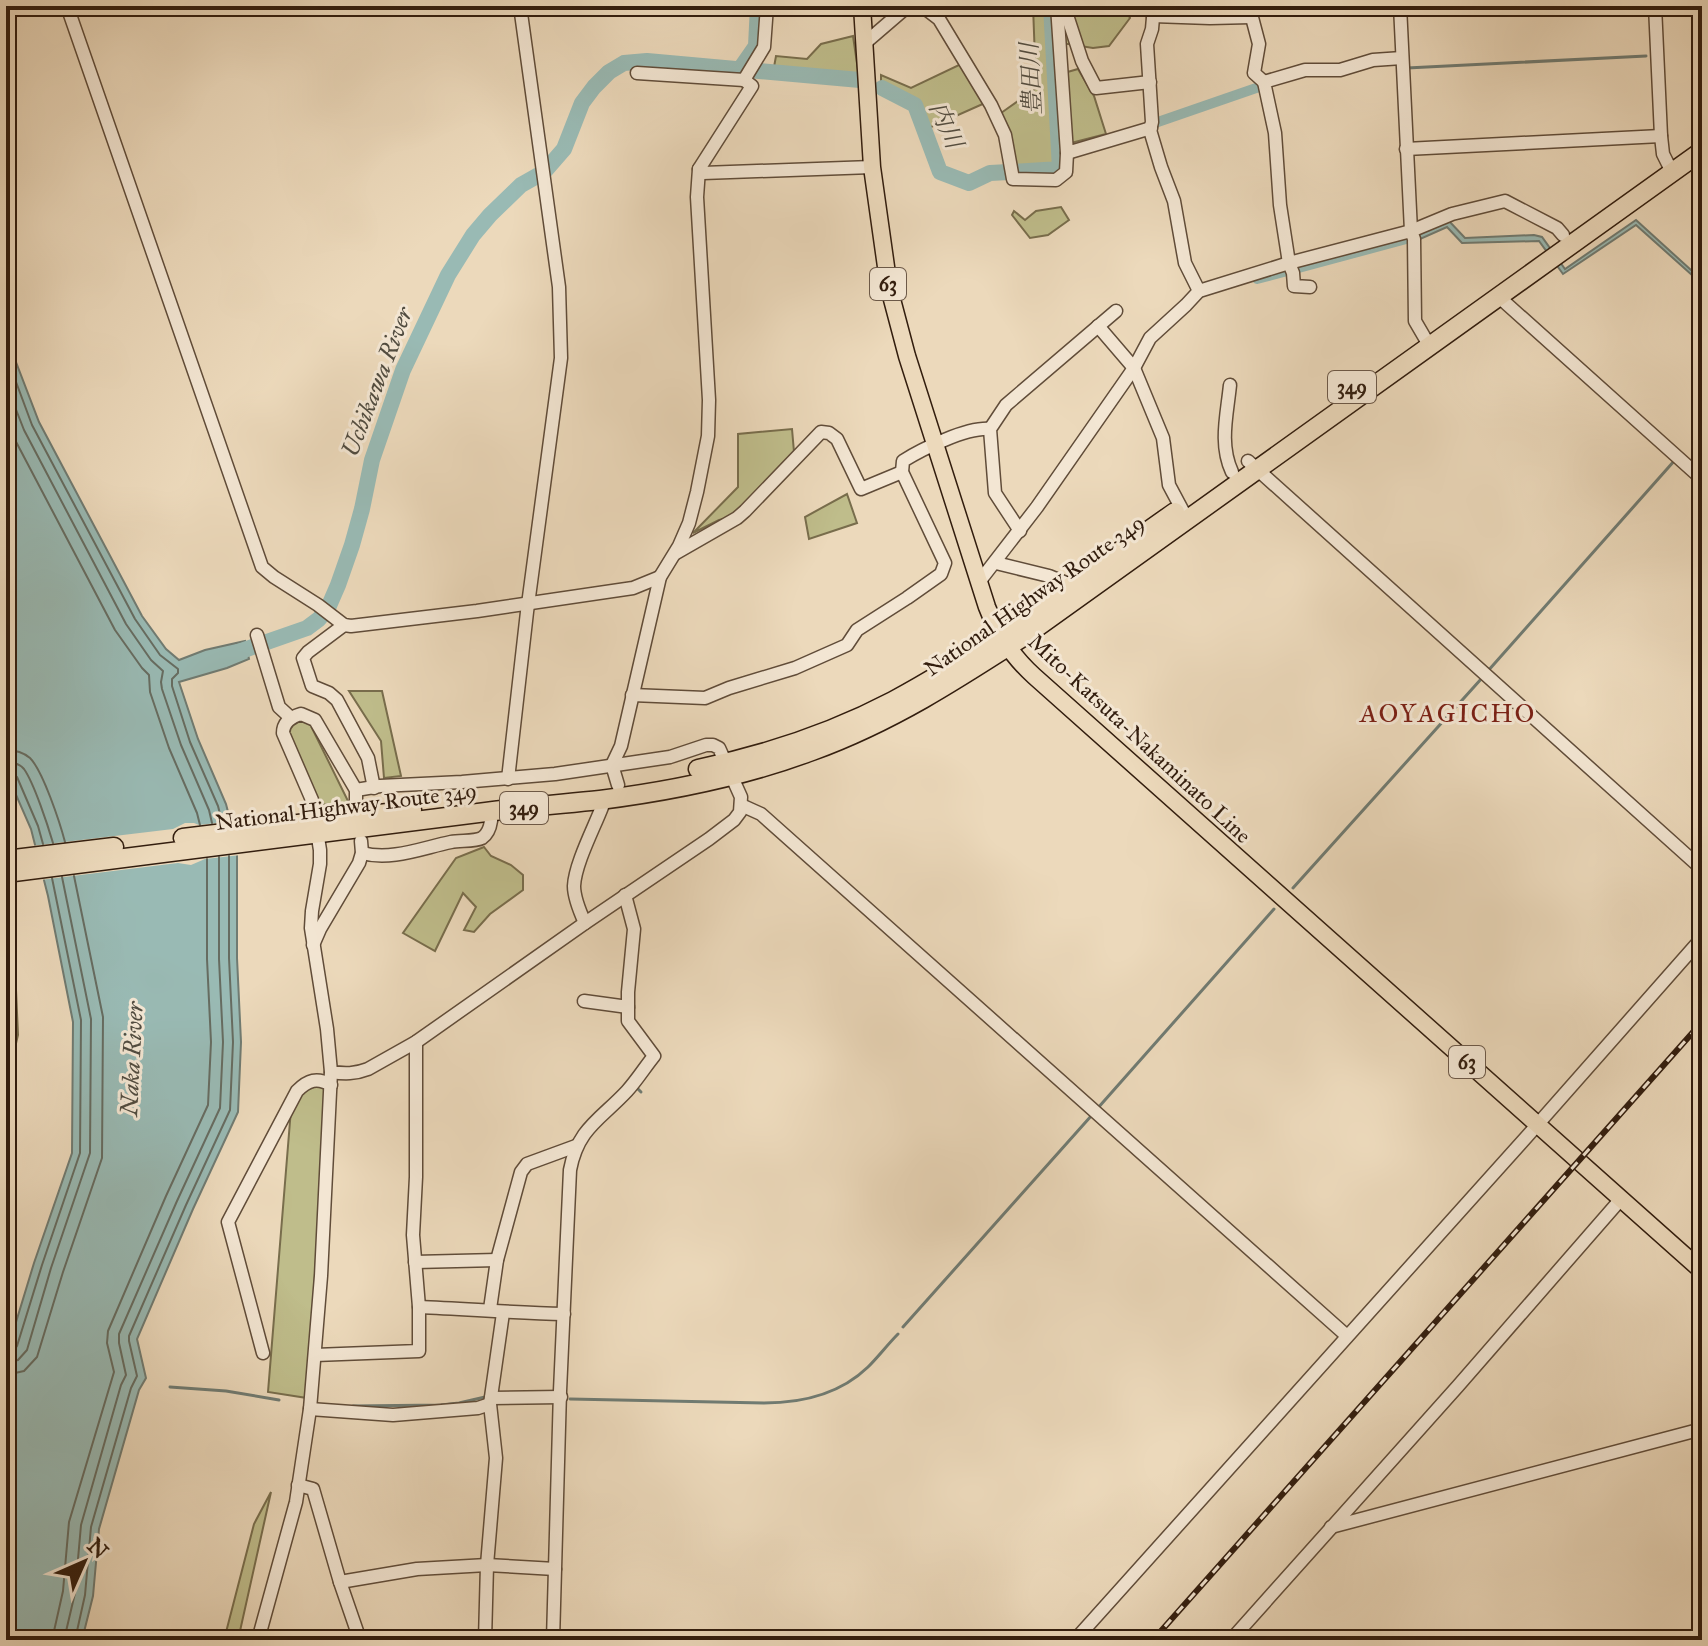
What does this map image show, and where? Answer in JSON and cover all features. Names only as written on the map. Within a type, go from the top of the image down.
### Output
[{"type":"highway","name":"National Highway Route 349","points":[[1426,341],[1499,297],[1669,167],[1702,137]]},
{"type":"highway","name":"National Highway Route 349","points":[[6,860],[603,799],[729,769],[858,718],[1004,641],[1426,341],[1563,235],[1669,167],[1702,151]]},
{"type":"highway","name":"National Highway Route 349","points":[[1004,641],[1071,585],[1184,513],[1232,472],[1253,465]]},
{"type":"highway","name":"National Highway Route 349","points":[[315,828],[729,769]]},
{"type":"highway","name":"National Highway Route 349","points":[[6,873],[294,830]]},
{"type":"main road","name":"Mito-Katsuta-Nakaminato Line","points":[[862,6],[872,167],[889,288],[907,356],[979,582],[1004,641],[1034,676],[1702,1271]]},
{"type":"street","points":[[67,6],[262,567],[344,625]]},
{"type":"street","points":[[508,779],[561,358],[559,287],[520,6]]},
{"type":"street","points":[[745,77],[764,47],[767,6]]},
{"type":"street","points":[[865,43],[908,6]]},
{"type":"street","points":[[922,6],[939,19],[991,105],[1005,135],[1013,179],[1056,180],[1066,172],[1067,153],[1057,6]]},
{"type":"street","points":[[1057,6],[1067,15],[1082,61],[1096,88],[1150,82]]},
{"type":"street","points":[[1400,6],[1406,149],[1414,239],[1415,321],[1426,341]]},
{"type":"street","points":[[1655,6],[1661,136],[1669,167]]},
{"type":"street","points":[[1199,291],[1185,263],[1174,201],[1151,128],[1147,44],[1153,11],[1250,12],[1259,44],[1254,73],[1264,82],[1275,133],[1280,205],[1294,286],[1310,287]]},
{"type":"street","points":[[1264,82],[1305,70],[1340,70],[1373,60],[1402,58]]},
{"type":"street","points":[[637,73],[745,77]]},
{"type":"street","points":[[618,785],[612,765],[621,746],[660,577],[689,523],[708,436],[709,400],[697,197],[699,169],[752,86],[745,77]]},
{"type":"street","points":[[1067,153],[1151,128]]},
{"type":"street","points":[[1406,149],[1661,136]]},
{"type":"street","points":[[699,169],[703,173],[872,167]]},
{"type":"street","points":[[979,582],[1020,531],[1134,368],[1150,338],[1199,291],[1291,268],[1411,231],[1452,214],[1505,201],[1557,228],[1563,235]]},
{"type":"street","points":[[1499,297],[1702,479]]},
{"type":"street","points":[[1020,531],[995,493],[990,429],[1006,405],[1116,311]]},
{"type":"street","points":[[1098,326],[1134,368],[1163,438],[1169,485],[1184,513]]},
{"type":"street","points":[[1230,385],[1224,446],[1232,472]]},
{"type":"street","points":[[632,695],[705,698],[795,668],[847,645],[857,630],[941,574],[945,563],[902,472],[903,461],[917,452],[979,428],[990,429]]},
{"type":"street","points":[[673,555],[737,518],[821,432],[837,439],[861,489],[902,472]]},
{"type":"street","points":[[1253,465],[1702,869]]},
{"type":"street","points":[[996,563],[1049,576],[1071,585]]},
{"type":"street","points":[[374,788],[368,758],[356,734],[337,700],[312,686],[303,658],[344,625],[528,604],[633,588],[660,577]]},
{"type":"street","points":[[257,635],[279,707],[291,718]]},
{"type":"street","points":[[258,1640],[296,1502],[310,1409],[321,1276],[331,1079],[327,1029],[311,928],[321,857],[312,800],[283,733],[284,726],[291,718],[301,714],[315,720],[356,790],[356,804]]},
{"type":"street","points":[[263,1353],[228,1222],[297,1091],[307,1081],[360,1073],[416,1042],[725,827],[740,812],[741,805],[741,797],[729,769],[719,748],[713,745],[634,764],[555,774],[356,790]]},
{"type":"street","points":[[585,923],[574,888],[603,799]]},
{"type":"street","points":[[741,805],[761,814],[1347,1336]]},
{"type":"street","points":[[313,945],[355,872],[361,847],[373,856],[481,839],[489,831],[491,821]]},
{"type":"street","points":[[577,1640],[553,1638],[570,1170],[576,1146],[583,1135],[629,1089],[654,1056],[628,1021],[634,929],[625,895]]},
{"type":"street","points":[[1075,1640],[1702,938]]},
{"type":"street","points":[[584,1001],[628,1007]]},
{"type":"street","points":[[315,1355],[419,1351],[413,1235],[416,1042]]},
{"type":"street","points":[[485,1640],[487,1565],[496,1458],[491,1401],[497,1260],[521,1172],[527,1164],[576,1146]]},
{"type":"street","points":[[1231,1640],[1621,1199]]},
{"type":"street","points":[[415,1262],[497,1260]]},
{"type":"street","points":[[419,1307],[564,1314]]},
{"type":"street","points":[[310,1409],[393,1415],[478,1408],[491,1401],[561,1397]]},
{"type":"street","points":[[1331,1527],[1702,1429]]},
{"type":"street","points":[[298,1485],[313,1489],[360,1640]]},
{"type":"street","points":[[340,1582],[417,1569],[487,1565],[555,1569]]},
{"type":"shaded area","points":[[1033,6],[1048,6],[1055,164],[1016,166],[1001,113],[1039,86]]},
{"type":"shaded area","points":[[1060,6],[1124,6],[1130,18],[1109,46],[1093,48],[1061,43]]},
{"type":"shaded area","points":[[853,36],[859,77],[774,67],[776,56],[807,59],[821,44]]},
{"type":"shaded area","points":[[961,64],[985,103],[929,128],[917,102],[881,84],[881,75],[911,88]]},
{"type":"shaded area","points":[[1078,69],[1094,96],[1106,134],[1071,143],[1064,73]]},
{"type":"shaded area","points":[[1061,207],[1069,220],[1048,235],[1030,238],[1012,215],[1014,211],[1025,220],[1036,211]]},
{"type":"shaded area","points":[[792,429],[794,452],[734,517],[719,520],[693,533],[738,487],[738,434]]},
{"type":"shaded area","points":[[847,494],[857,523],[809,539],[805,517]]},
{"type":"shaded area","points":[[349,691],[382,691],[401,776],[384,778],[381,741]]},
{"type":"shaded area","points":[[301,718],[309,722],[349,803],[317,805],[288,729]]},
{"type":"shaded area","points":[[484,847],[491,856],[511,865],[523,875],[523,890],[490,914],[474,932],[464,930],[476,907],[463,893],[435,951],[403,933],[456,858]]},
{"type":"shaded area","points":[[6,944],[14,945],[18,1035],[6,1086]]},
{"type":"shaded area","points":[[306,1086],[327,1087],[307,1398],[268,1392],[291,1109]]},
{"type":"shaded area","points":[[271,1492],[238,1640],[224,1640],[254,1524]]},
{"type":"water","points":[[1636,220],[1702,280],[1702,284],[1636,225],[1563,274],[1539,241],[1462,243],[1447,227],[1418,240],[1415,233],[1449,221],[1465,238],[1534,235],[1542,237],[1565,269]]},
{"type":"water","name":"Naka River","points":[[6,336],[39,422],[142,616],[166,649],[179,660],[205,650],[245,641],[249,659],[179,682],[198,739],[226,804],[237,847],[241,1042],[238,1112],[137,1339],[146,1378],[139,1390],[99,1529],[93,1596],[82,1640],[6,1640],[6,1355],[72,1153],[73,1022],[31,829],[6,772]]},
{"type":"pier","points":[[234,821],[241,855],[205,859],[191,865],[178,863],[40,880],[31,846],[173,829],[185,823],[199,825]]},
{"type":"waterway","points":[[740,69],[756,46],[758,6]]},
{"type":"waterway","name":"豊田川","points":[[1014,172],[1060,169],[1051,6]]},
{"type":"waterway","points":[[1407,68],[1646,56]]},
{"type":"waterway","name":"Uchikawa River","points":[[227,656],[307,628],[328,608],[352,545],[372,460],[403,370],[448,275],[473,235],[490,215],[521,185],[544,172],[564,149],[582,103],[609,72],[624,63],[647,61],[860,80]]},
{"type":"waterway","points":[[1155,123],[1262,86]]},
{"type":"waterway","name":"内川","points":[[882,88],[915,105],[940,172],[969,183],[990,173],[1009,172]]},
{"type":"waterway","points":[[1257,279],[1410,238]]},
{"type":"waterway","points":[[1487,672],[1675,460]]},
{"type":"waterway","points":[[1293,888],[1482,678]]},
{"type":"waterway","points":[[1097,1109],[1274,909]]},
{"type":"waterway","points":[[635,1086],[641,1092]]},
{"type":"waterway","points":[[903,1327],[1092,1115]]},
{"type":"waterway","points":[[570,1399],[764,1403],[806,1399],[833,1390],[857,1376],[898,1334]]},
{"type":"waterway","points":[[170,1387],[226,1391],[279,1400]]},
{"type":"waterway","points":[[353,1406],[441,1405],[485,1397]]},
{"type":"railway","points":[[1153,1640],[1702,1022]]},
{"type":"district","name":"AOYAGICHO","points":[[1448,713]]}]
